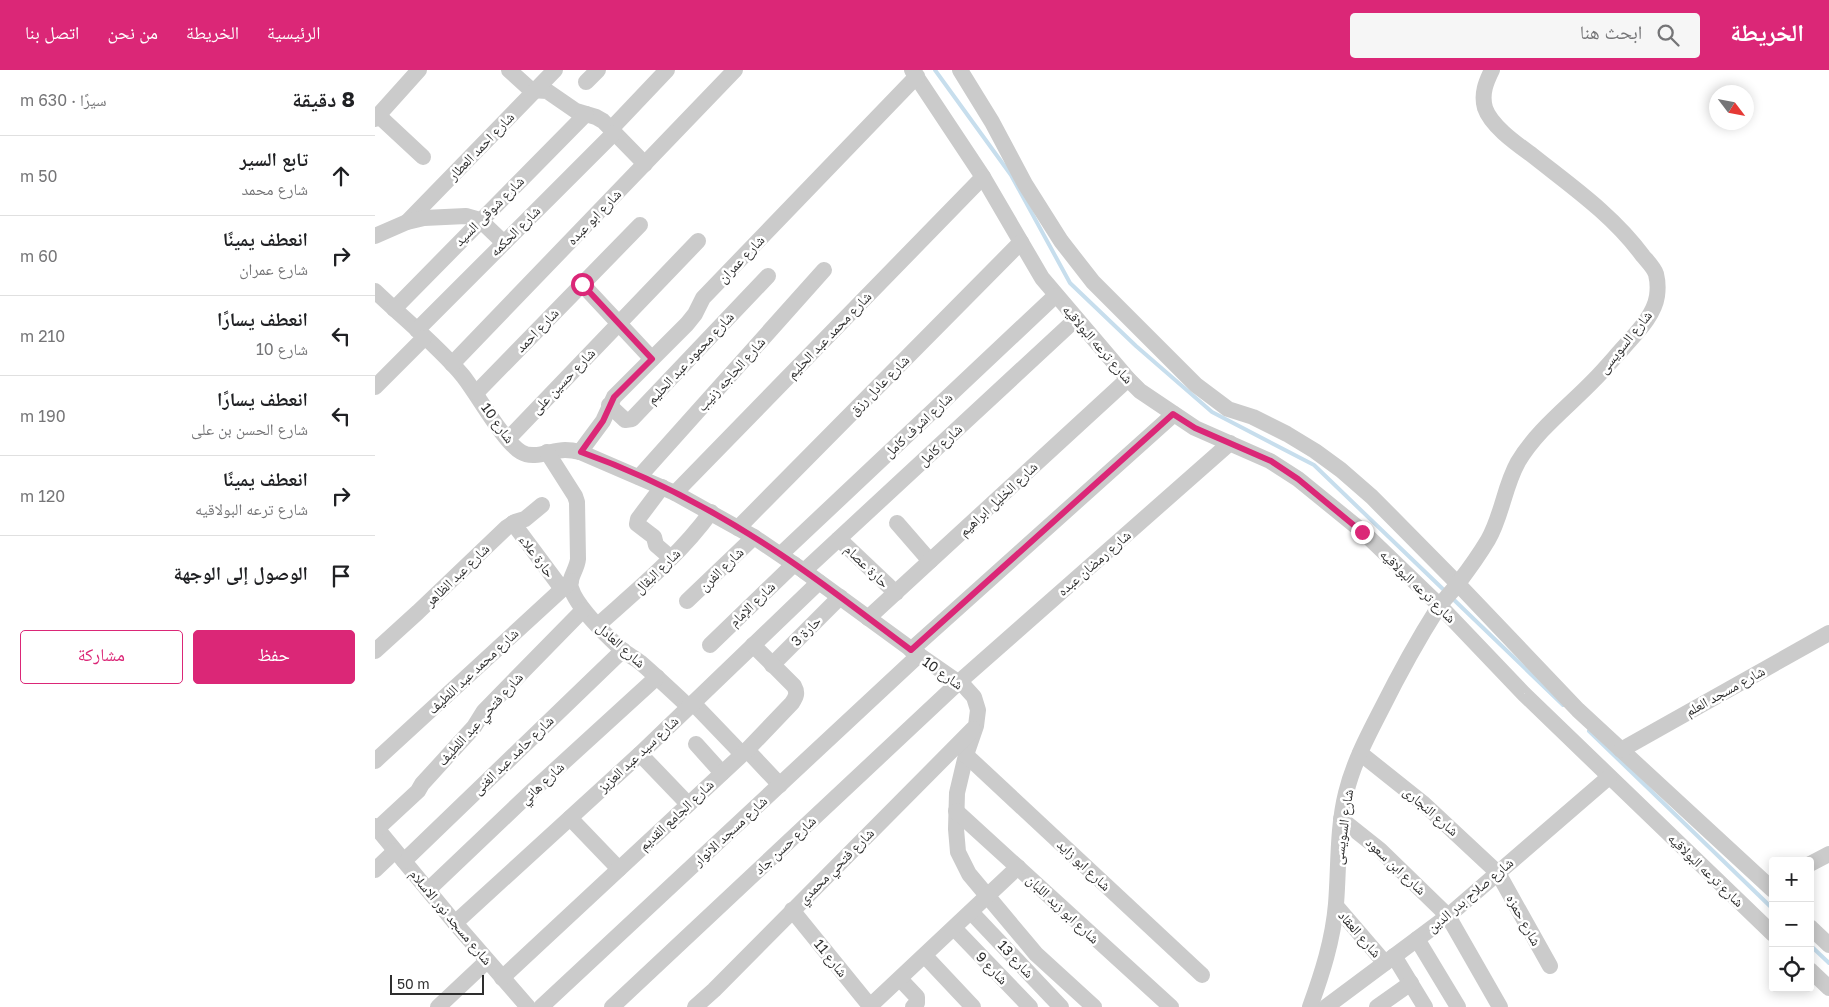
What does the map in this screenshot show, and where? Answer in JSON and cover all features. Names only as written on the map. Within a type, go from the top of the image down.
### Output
[{"type":"street","points":[[419,70],[377,117],[423,156]]},
{"type":"street","points":[[509,70],[534,91],[547,91],[571,108],[596,116],[645,164]]},
{"type":"street","name":"شارع احمد العطار","points":[[407,222],[555,70]]},
{"type":"street","points":[[586,82],[598,70]]},
{"type":"street","name":"شارع الحكمه","points":[[375,387],[420,334],[504,242],[613,131],[667,70]]},
{"type":"street","name":"شارع ابو عبده","points":[[452,364],[735,70]]},
{"type":"street","name":"شارع ترعه البولاقيه","points":[[961,70],[988,115],[1025,184],[1061,241],[1093,282],[1196,385],[1229,409],[1253,417],[1287,434],[1341,470],[1372,497],[1578,710],[1769,884]]},
{"type":"street","name":"شارع السويسى","points":[[1310,1007],[1330,942],[1335,906],[1341,820],[1346,792],[1360,753],[1398,676],[1441,604],[1457,586],[1488,540],[1496,525],[1510,477],[1519,460],[1548,424],[1594,380],[1637,333],[1656,301],[1658,287],[1655,272],[1637,247],[1595,205],[1506,135],[1493,120],[1486,109],[1483,95],[1492,70]]},
{"type":"street","name":"شارع ترعه البولاقيه","points":[[915,73],[983,177],[1042,278],[1055,296],[1128,379],[1140,391],[1195,428],[1271,461],[1298,479],[1362,532],[1441,604],[1524,694],[1769,930]]},
{"type":"street","name":"شارع عمران","points":[[581,452],[603,421],[614,397],[692,318],[703,298],[915,73]]},
{"type":"street","name":"شارع شوقى السيد","points":[[394,309],[585,114]]},
{"type":"street","name":"شارع محمد عبد الحليم","points":[[671,558],[656,544],[654,536],[637,524],[638,519],[983,177]]},
{"type":"street","points":[[375,236],[407,222],[437,216],[466,216],[480,220],[504,242]]},
{"type":"street","name":"شارع احمد","points":[[476,393],[640,225]]},
{"type":"street","name":"شارع حسين على","points":[[508,438],[698,241]]},
{"type":"street","name":"شارع عادل رزق","points":[[738,528],[1021,242]]},
{"type":"street","name":"شارع الحاجه زنيب","points":[[639,477],[824,270]]},
{"type":"street","name":"شارع محمود عبد الحليم","points":[[609,405],[625,420],[632,419],[768,276]]},
{"type":"street","points":[[582,284],[652,359]]},
{"type":"street","name":"شارع 10","points":[[375,292],[452,364],[476,393],[508,438],[522,453],[533,455],[566,450],[581,452],[668,490],[711,512],[781,554],[915,653],[959,682],[974,697],[978,710],[976,726],[966,754],[957,793],[958,852],[969,874],[1036,954],[1090,1006]]},
{"type":"street","name":"شارع اشرف كامل","points":[[781,554],[1055,296]]},
{"type":"street","name":"شارع كامل","points":[[799,567],[839,539],[1076,319]]},
{"type":"street","name":"شارع الخليل ابراهيم","points":[[868,618],[1128,379]]},
{"type":"street","name":"شارع مسجد الانوار","points":[[541,1007],[780,785],[915,653],[1173,414]]},
{"type":"street","name":"شارع رمضان عبده","points":[[959,682],[1230,443]]},
{"type":"street","points":[[547,452],[577,502],[578,559],[577,566],[569,581]]},
{"type":"street","name":"شارع عبد الظاهر","points":[[375,651],[513,523],[522,520],[542,505]]},
{"type":"street","name":"شارع البقال","points":[[598,625],[671,558],[711,512]]},
{"type":"street","name":"حارة علاء","points":[[513,523],[569,581]]},
{"type":"street","points":[[897,523],[930,561]]},
{"type":"street","name":"شارع الفرن","points":[[687,602],[754,537]]},
{"type":"street","name":"حارة عصام","points":[[839,539],[895,593]]},
{"type":"street","name":"شارع الإمام","points":[[710,645],[799,567]]},
{"type":"street","name":"شارع العادل","points":[[569,581],[583,610],[623,650],[691,705],[780,785]]},
{"type":"street","name":"شارع محمد عبد اللطيف","points":[[375,761],[569,581]]},
{"type":"street","name":"شارع سيد عبد العزيز","points":[[455,923],[640,754],[819,582]]},
{"type":"street","name":"حارة 3","points":[[772,665],[840,597]]},
{"type":"street","name":"شارع فتحي عبد اللطيف","points":[[376,827],[418,791],[422,784],[474,727],[484,711],[583,610]]},
{"type":"street","name":"شارع مسجد العلم","points":[[1621,750],[1829,633]]},
{"type":"street","name":"شارع الجامع القديم","points":[[502,978],[745,752],[796,698],[797,692],[794,686],[753,646]]},
{"type":"street","name":"شارع حامد عبد الغنى","points":[[375,870],[400,856],[623,650]]},
{"type":"street","name":"شارع هاني","points":[[428,890],[531,792],[657,677]]},
{"type":"street","name":"شارع حسن جاد","points":[[612,1007],[959,682]]},
{"type":"street","name":"شارع فتحي محمدي","points":[[695,1007],[976,726]]},
{"type":"street","points":[[696,744],[722,773]]},
{"type":"street","name":"شارع النجارى","points":[[1360,753],[1424,804],[1498,874]]},
{"type":"street","points":[[640,754],[688,804]]},
{"type":"street","name":"شارع ابو زايد","points":[[966,754],[1202,975]]},
{"type":"street","name":"شارع صلاح بدر الدين","points":[[1327,1007],[1448,916],[1609,777]]},
{"type":"street","name":"شارع ابو زيد اللبان","points":[[956,811],[1171,1007]]},
{"type":"street","points":[[570,818],[619,869]]},
{"type":"street","name":"شارع ابن سعود","points":[[1341,820],[1380,850],[1448,916],[1501,1007]]},
{"type":"street","name":"شارع مسجد نور الاسلام","points":[[376,827],[524,1006]]},
{"type":"street","points":[[1814,862],[1829,854]]},
{"type":"street","points":[[870,1006],[1018,867]]},
{"type":"street","name":"شارع حمزه","points":[[1498,874],[1550,966]]},
{"type":"street","name":"شارع العقاد","points":[[1335,906],[1411,983],[1425,1007]]},
{"type":"street","name":"شارع 11","points":[[792,910],[870,1006]]},
{"type":"street","name":"شارع 13","points":[[971,912],[1061,1007]]},
{"type":"street","name":"شارع 9","points":[[954,928],[1030,1007]]},
{"type":"street","points":[[1814,931],[1829,945]]},
{"type":"street","points":[[1417,939],[1458,1007]]},
{"type":"street","points":[[925,956],[973,1007]]},
{"type":"street","points":[[437,1007],[487,961]]},
{"type":"street","points":[[1814,974],[1829,988]]},
{"type":"street","points":[[900,979],[917,997],[917,1003],[913,1007]]},
{"type":"street","points":[[1377,1007],[1411,983]]},
{"type":"waterway","points":[[935,70],[1011,175],[1070,283],[1136,346],[1212,412],[1314,465],[1446,592]]},
{"type":"waterway","points":[[1451,597],[1563,705]]},
{"type":"waterway","points":[[1589,731],[1769,905]]},
{"type":"waterway","points":[[1812,947],[1829,963]]},
{"type":"route","points":[[582,284],[652,359],[614,397],[603,421],[581,452],[675,493],[754,537],[805,571],[911,650],[1173,414],[1195,428],[1271,461],[1298,479],[1362,532]]}]
